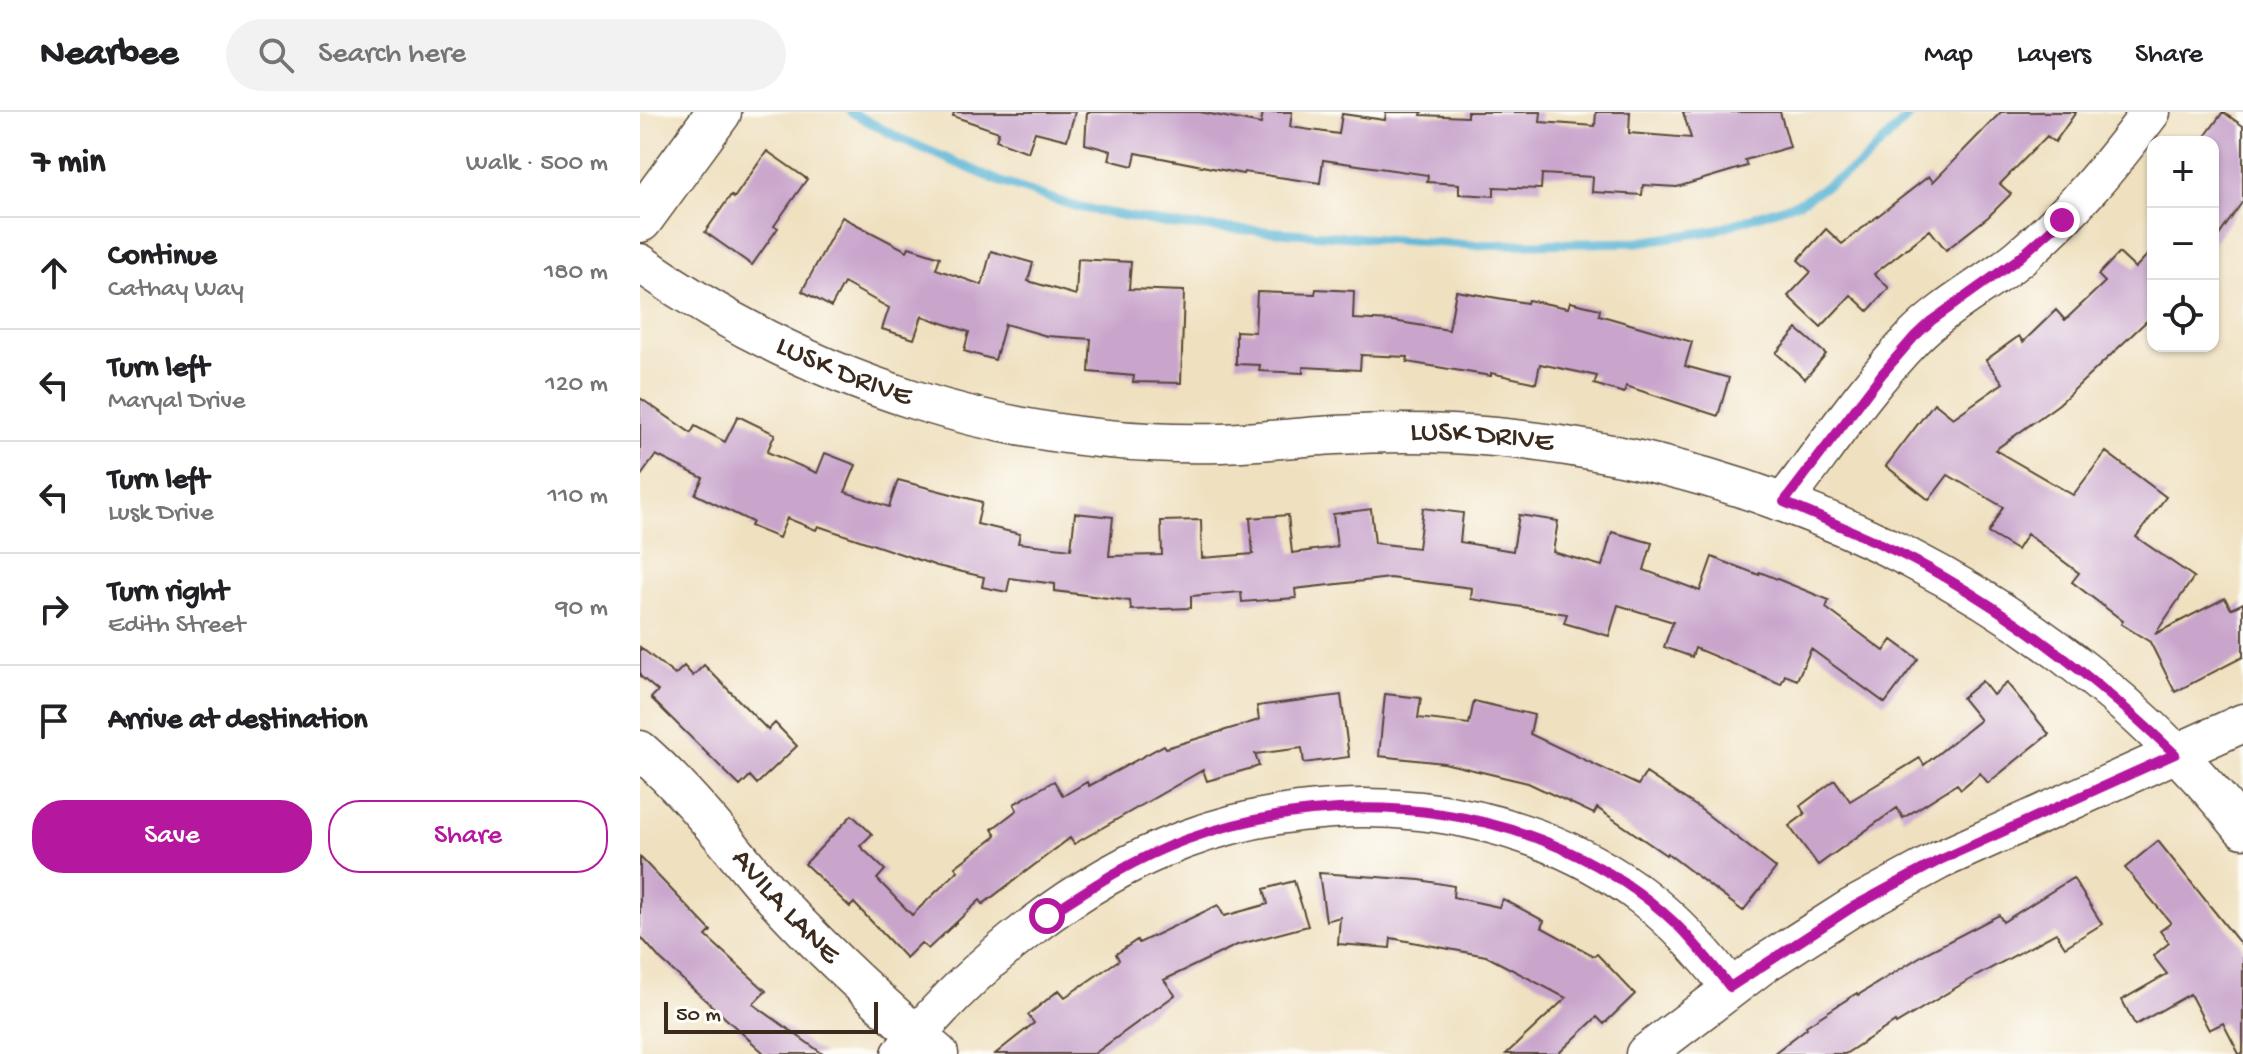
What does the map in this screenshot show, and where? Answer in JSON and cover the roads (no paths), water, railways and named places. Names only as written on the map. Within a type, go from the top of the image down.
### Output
[{"type":"main road","points":[[640,220],[719,112]]},
{"type":"street","points":[[1784,502],[1914,337],[1931,321],[2018,259],[2062,220],[2102,176],[2151,112]]},
{"type":"street","name":"LUSK DRIVE","points":[[640,263],[687,296],[745,330],[835,372],[929,405],[993,422],[1091,438],[1158,443],[1224,443],[1416,433],[1492,437],[1567,445],[1642,460],[1715,479],[1784,502],[1875,540],[1942,576],[2007,616],[2069,660],[2127,708],[2175,754],[2243,829]]},
{"type":"street","points":[[1645,1054],[1730,987],[1851,908],[1940,860],[2243,723]]},
{"type":"street","name":"AVILA LANE","points":[[640,750],[689,798],[769,892],[919,1048]]},
{"type":"street","points":[[919,1048],[981,970],[1047,916],[1135,861],[1183,840],[1233,824],[1285,813],[1337,808],[1442,814],[1480,822],[1543,842],[1585,860],[1640,895],[1673,922],[1704,953],[1730,987]]},
{"type":"waterway","points":[[851,112],[897,137],[1001,182],[1077,207],[1174,225],[1471,245],[1639,242],[1712,231],[1800,202],[1860,165],[1913,112]]}]
